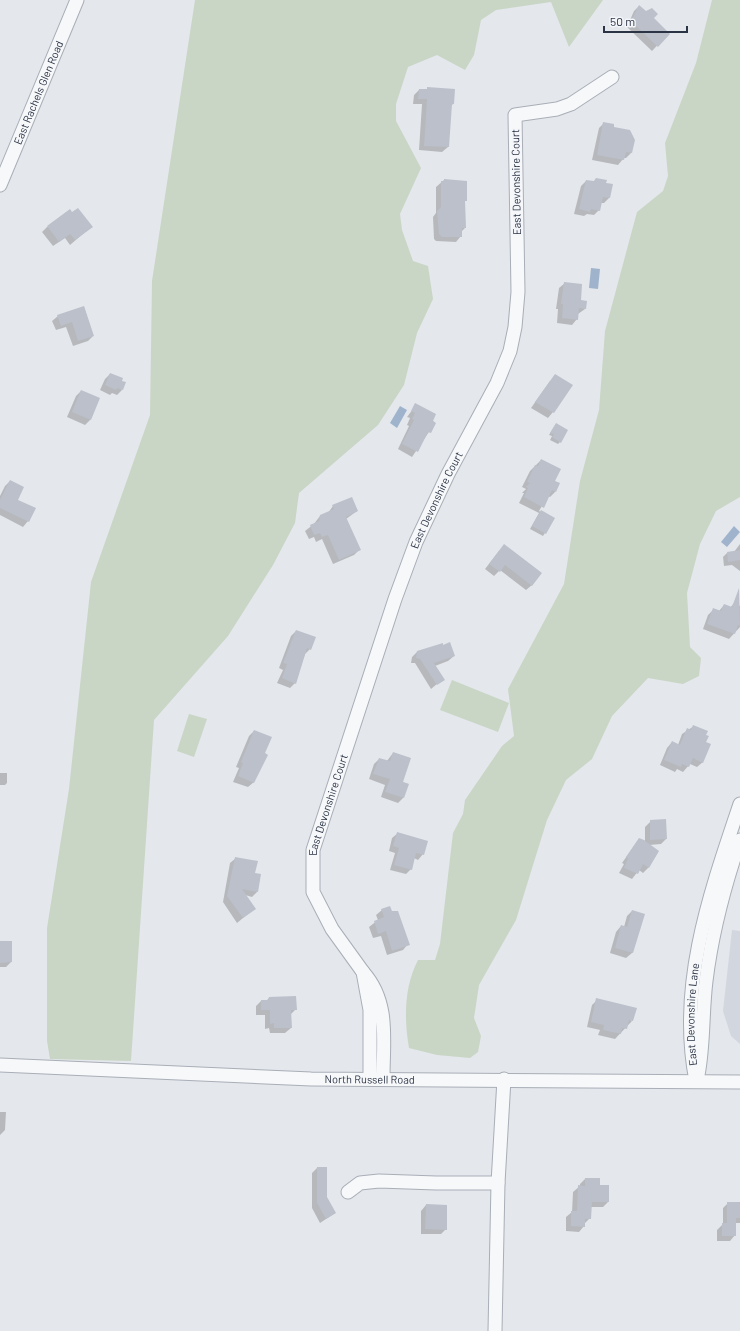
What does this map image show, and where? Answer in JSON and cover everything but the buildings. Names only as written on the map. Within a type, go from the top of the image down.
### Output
[{"type":"street","name":"East Rachels Glen Road","points":[[0,185],[77,0]]},
{"type":"street","name":"East Devonshire Court","points":[[376,1078],[383,1022],[380,1001],[375,987],[332,929],[313,892],[313,850],[391,612],[416,542],[448,474],[497,383],[510,351],[515,328],[518,292],[515,115],[542,112],[571,104],[612,77]]},
{"type":"street","name":"East Devonshire Lane","points":[[696,1081],[692,1057],[692,1003],[697,955],[709,897],[740,804]]},
{"type":"street","name":"East Devonshire Lane","points":[[696,1081],[702,1055],[705,983],[711,942],[722,896],[740,840]]},
{"type":"street","name":"North Russell Road","points":[[0,1065],[253,1077],[740,1082]]},
{"type":"street","points":[[495,1331],[498,1183],[504,1079]]},
{"type":"street","points":[[348,1192],[360,1183],[379,1181],[498,1183]]},
{"type":"shaded area","points":[[732,930],[740,931],[740,1044],[731,1036],[723,1011]]},
{"type":"green space","points":[[195,0],[603,0],[569,47],[551,2],[496,10],[481,20],[474,55],[465,70],[437,55],[408,67],[396,104],[396,121],[421,168],[400,214],[402,230],[413,261],[428,266],[433,299],[417,333],[404,385],[378,425],[299,493],[295,523],[273,565],[228,636],[154,720],[131,1061],[50,1059],[47,1041],[47,928],[69,789],[91,582],[150,415],[152,281]]},
{"type":"green space","points":[[712,0],[740,0],[740,497],[716,511],[700,544],[687,593],[690,647],[701,658],[699,676],[683,684],[648,678],[612,716],[592,759],[566,780],[547,820],[516,920],[479,985],[474,1018],[481,1036],[478,1052],[470,1058],[437,1055],[409,1048],[406,1026],[406,1003],[410,981],[418,960],[435,960],[440,944],[453,833],[463,814],[465,800],[502,746],[514,736],[508,689],[564,584],[580,481],[599,410],[605,331],[637,212],[663,191],[668,176],[665,143],[696,63]]},
{"type":"green space","points":[[452,680],[509,703],[498,732],[440,710]]},
{"type":"green space","points":[[189,714],[207,719],[194,757],[177,751]]},
{"type":"water","points":[[591,268],[600,269],[598,289],[589,288]]},
{"type":"water","points":[[400,406],[407,410],[397,428],[390,423]]},
{"type":"water","points":[[734,526],[740,532],[727,547],[721,542]]}]
